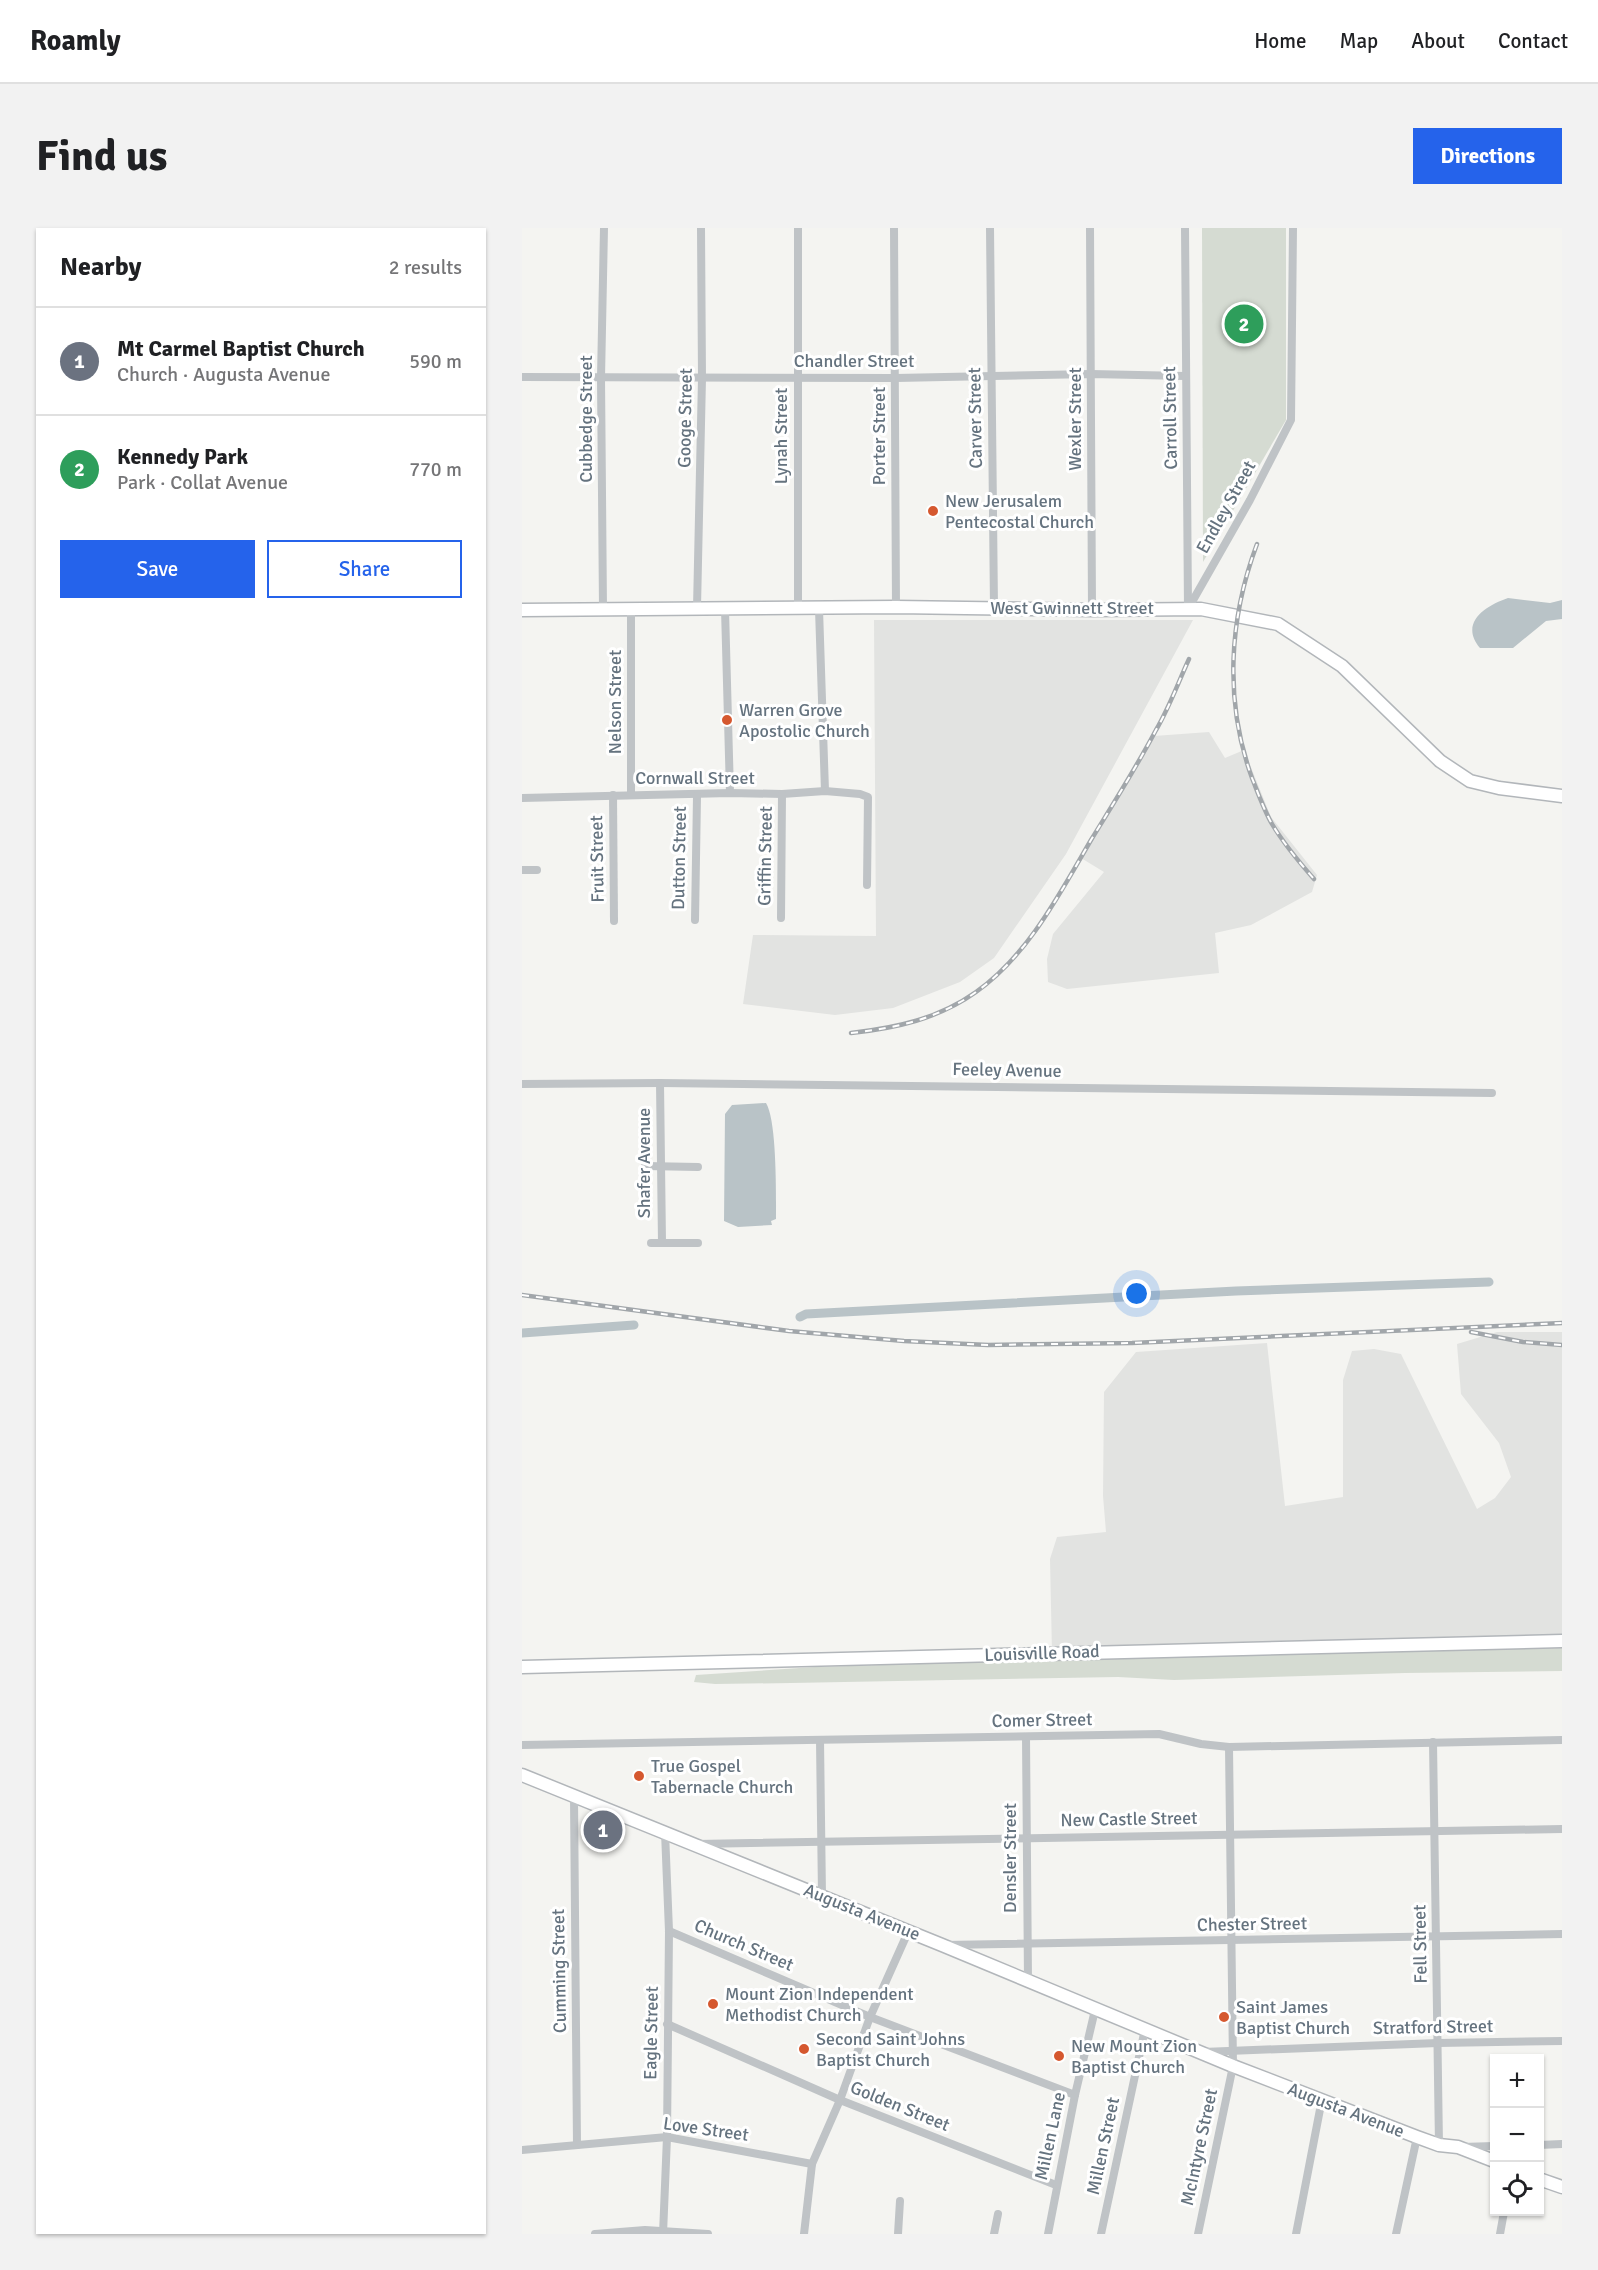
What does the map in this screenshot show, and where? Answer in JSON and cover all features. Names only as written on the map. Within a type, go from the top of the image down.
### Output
[{"type":"main road","name":"West Gwinnett Street","points":[[522,610],[896,607],[1202,609],[1278,624],[1342,666],[1440,761],[1470,781],[1498,788],[1562,796]]},
{"type":"main road","name":"Louisville Road","points":[[522,1666],[1562,1641]]},
{"type":"main road","name":"Augusta Avenue","points":[[522,1775],[697,1844],[1233,2066],[1417,2137],[1440,2145],[1458,2147],[1490,2159]]},
{"type":"main road","points":[[1544,2180],[1562,2187]]},
{"type":"street","name":"Cubbedge Street","points":[[603,228],[603,609]]},
{"type":"street","name":"Googe Street","points":[[697,608],[702,378],[701,228]]},
{"type":"street","name":"Lynah Street","points":[[798,228],[798,609]]},
{"type":"street","name":"Porter Street","points":[[894,228],[896,607]]},
{"type":"street","name":"Carver Street","points":[[990,228],[994,608]]},
{"type":"street","name":"Wexler Street","points":[[1090,228],[1092,610]]},
{"type":"street","name":"Carroll Street","points":[[1185,228],[1188,609]]},
{"type":"street","name":"Endley Street","points":[[1188,609],[1250,500],[1291,420],[1293,228]]},
{"type":"street","name":"Chandler Street","points":[[522,376],[602,378],[991,378],[1091,374],[1185,376]]},
{"type":"street","name":"Nelson Street","points":[[631,795],[632,609]]},
{"type":"street","points":[[725,609],[730,793]]},
{"type":"street","points":[[819,609],[825,791]]},
{"type":"street","name":"Cornwall Street","points":[[522,798],[613,795],[697,796],[825,791],[860,794],[868,797],[867,885]]},
{"type":"street","name":"Griffin Street","points":[[781,918],[782,794]]},
{"type":"street","name":"Fruit Street","points":[[613,795],[614,921]]},
{"type":"street","name":"Dutton Street","points":[[695,920],[697,796]]},
{"type":"street","points":[[522,870],[537,870]]},
{"type":"street","name":"Feeley Avenue","points":[[522,1084],[660,1083],[1492,1093]]},
{"type":"street","name":"Shafer Avenue","points":[[660,1083],[662,1243]]},
{"type":"street","points":[[645,1166],[698,1167]]},
{"type":"street","points":[[651,1243],[698,1243]]},
{"type":"street","name":"Comer Street","points":[[522,1745],[1159,1734],[1201,1744],[1229,1747],[1562,1740]]},
{"type":"street","name":"Densler Street","points":[[1026,1737],[1028,1980]]},
{"type":"street","points":[[820,1740],[822,1896]]},
{"type":"street","name":"Fell Street","points":[[1433,1742],[1440,2145]]},
{"type":"street","points":[[1229,1747],[1233,2050]]},
{"type":"street","name":"Cumming Street","points":[[574,1797],[577,2145]]},
{"type":"street","name":"New Castle Street","points":[[697,1844],[1562,1829]]},
{"type":"street","name":"Eagle Street","points":[[663,2232],[667,2137],[669,1931],[665,1832]]},
{"type":"street","name":"Church Street","points":[[669,1931],[870,2017],[1075,2094]]},
{"type":"street","points":[[804,2234],[812,2164],[840,2100],[870,2017],[908,1932]]},
{"type":"street","name":"Chester Street","points":[[942,1945],[1562,1934]]},
{"type":"street","name":"Millen Lane","points":[[1048,2234],[1075,2094],[1095,2010]]},
{"type":"street","name":"Golden Street","points":[[667,2024],[840,2100],[1056,2185]]},
{"type":"street","name":"Millen Street","points":[[1101,2234],[1145,2029]]},
{"type":"street","name":"Stratford Street","points":[[1233,2050],[1438,2043],[1562,2042]]},
{"type":"street","name":"Augusta Avenue","points":[[1200,2052],[1233,2050]]},
{"type":"street","name":"McIntyre Street","points":[[1198,2234],[1233,2066],[1233,2050]]},
{"type":"street","points":[[1296,2234],[1322,2099]]},
{"type":"street","name":"Love Street","points":[[522,2150],[667,2137],[812,2164]]},
{"type":"street","points":[[1396,2234],[1417,2137]]},
{"type":"street","points":[[1544,2145],[1562,2144]]},
{"type":"street","points":[[1458,2147],[1490,2146]]},
{"type":"street","points":[[898,2234],[900,2201]]},
{"type":"street","points":[[993,2234],[998,2214]]},
{"type":"street","points":[[1500,2234],[1503,2216]]},
{"type":"street","points":[[595,2234],[645,2230],[708,2234]]},
{"type":"shaded area","points":[[1202,228],[1286,228],[1286,420],[1203,562]]},
{"type":"shaded area","points":[[1508,598],[1550,603],[1562,600],[1562,619],[1546,621],[1513,648],[1480,648],[1472,631],[1477,617],[1491,606]]},
{"type":"shaded area","points":[[874,620],[1193,620],[1066,854],[994,958],[960,982],[893,1008],[835,1015],[743,1004],[753,935],[876,936]]},
{"type":"shaded area","points":[[1209,732],[1225,758],[1244,750],[1271,817],[1317,875],[1312,892],[1251,925],[1215,933],[1219,973],[1067,989],[1048,982],[1047,959],[1053,934],[1104,872],[1081,858],[1154,736]]},
{"type":"shaded area","points":[[766,1103],[770,1112],[774,1141],[776,1219],[771,1221],[772,1225],[738,1227],[724,1221],[725,1114],[732,1105]]},
{"type":"shaded area","points":[[1497,1332],[1562,1332],[1562,1640],[1052,1653],[1050,1559],[1057,1537],[1106,1532],[1103,1496],[1104,1392],[1136,1352],[1267,1343],[1285,1506],[1343,1497],[1343,1380],[1352,1351],[1374,1349],[1401,1354],[1477,1509],[1495,1498],[1511,1477],[1499,1443],[1461,1394],[1457,1344]]},
{"type":"shaded area","points":[[1562,1648],[1562,1671],[1174,1680],[1118,1677],[715,1684],[694,1682],[696,1675],[815,1667]]},
{"type":"waterway","points":[[800,1317],[806,1314],[1236,1291],[1489,1282]]},
{"type":"waterway","points":[[522,1333],[634,1325]]},
{"type":"railway","points":[[1257,544],[1240,601],[1236,631],[1234,690],[1237,719],[1243,749],[1266,813],[1287,846],[1314,879]]},
{"type":"railway","points":[[851,1033],[900,1025],[932,1016],[976,992],[1011,960],[1027,942],[1054,903],[1132,772],[1165,713],[1189,659]]},
{"type":"railway","points":[[522,1295],[789,1331],[904,1341],[988,1345],[1132,1343],[1562,1323]]},
{"type":"railway","points":[[1471,1332],[1523,1342],[1562,1345]]},
{"type":"place","name":"Kennedy Park","points":[[1244,324]]},
{"type":"place","name":"New Jerusalem Pentecostal Church","points":[[933,511]]},
{"type":"place","name":"Warren Grove Apostolic Church","points":[[727,720]]},
{"type":"place","name":"True Gospel Tabernacle Church","points":[[639,1776]]},
{"type":"place","name":"Mt Carmel Baptist Church","points":[[603,1830]]},
{"type":"place","name":"Mount Zion Independent Methodist Church","points":[[713,2004]]},
{"type":"place","name":"Saint James Baptist Church","points":[[1224,2017]]},
{"type":"place","name":"Second Saint Johns Baptist Church","points":[[804,2049]]},
{"type":"place","name":"New Mount Zion Baptist Church","points":[[1059,2056]]}]
